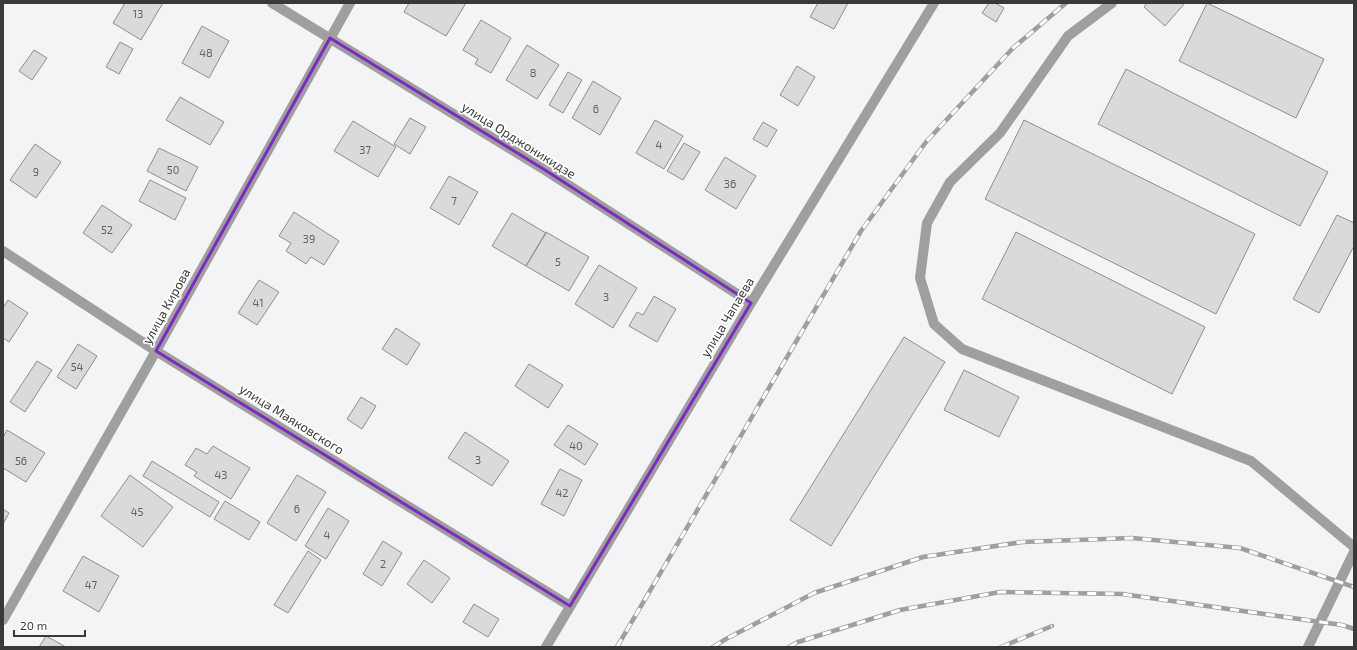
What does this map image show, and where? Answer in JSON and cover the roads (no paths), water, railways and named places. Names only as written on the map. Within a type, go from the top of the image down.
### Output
[{"type":"street","name":"улица Орджоникидзе","points":[[272,3],[545,170],[751,303]]},
{"type":"street","name":"улица Кирова","points":[[3,620],[156,351],[350,3]]},
{"type":"street","name":"улица Чапаева","points":[[546,647],[751,303],[934,3]]},
{"type":"street","points":[[1112,3],[1068,36],[1000,133],[950,182],[927,223],[920,278],[934,324],[962,349],[1251,462],[1354,548]]},
{"type":"street","name":"улица Маяковского","points":[[3,252],[156,351],[570,606]]},
{"type":"street","points":[[1308,647],[1354,552]]},
{"type":"railway","points":[[617,647],[861,231],[926,142],[1013,48],[1066,3]]},
{"type":"railway","points":[[713,647],[814,593],[923,557],[1022,542],[1132,538],[1240,548],[1354,587]]},
{"type":"railway","points":[[789,647],[798,642],[900,610],[1000,592],[1122,594],[1342,625],[1354,629]]},
{"type":"railway","points":[[1001,647],[1052,626]]}]
